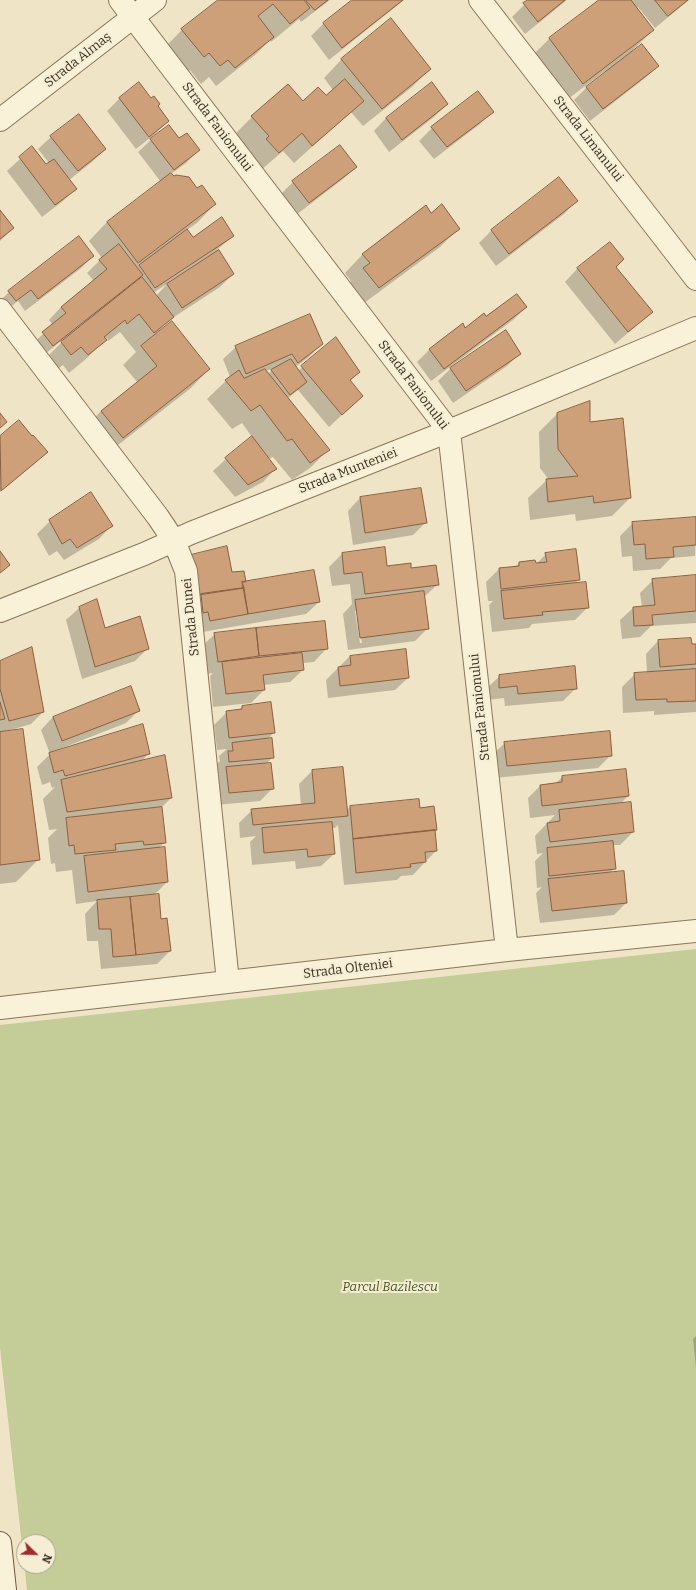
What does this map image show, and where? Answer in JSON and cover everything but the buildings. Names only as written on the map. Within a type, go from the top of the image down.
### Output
[{"type":"street","name":"Strada Fanionului","points":[[120,0],[449,432],[507,950]]},
{"type":"street","name":"Strada Almaș","points":[[0,120],[155,0]]},
{"type":"street","name":"Strada Limanului","points":[[480,0],[696,279]]},
{"type":"street","name":"Strada Dunei","points":[[0,310],[158,517],[174,540],[186,571],[228,982]]},
{"type":"street","name":"Strada Munteniei","points":[[0,611],[198,530],[449,432],[696,328]]},
{"type":"street","name":"Strada Olteniei","points":[[0,1008],[507,950],[696,931]]},
{"type":"street","points":[[0,1543],[6,1590]]},
{"type":"green space","name":"Parcul Bazilescu","points":[[696,949],[696,1590],[27,1590],[25,1574],[56,1574],[56,1534],[21,1534],[0,1348],[0,1025]]}]
